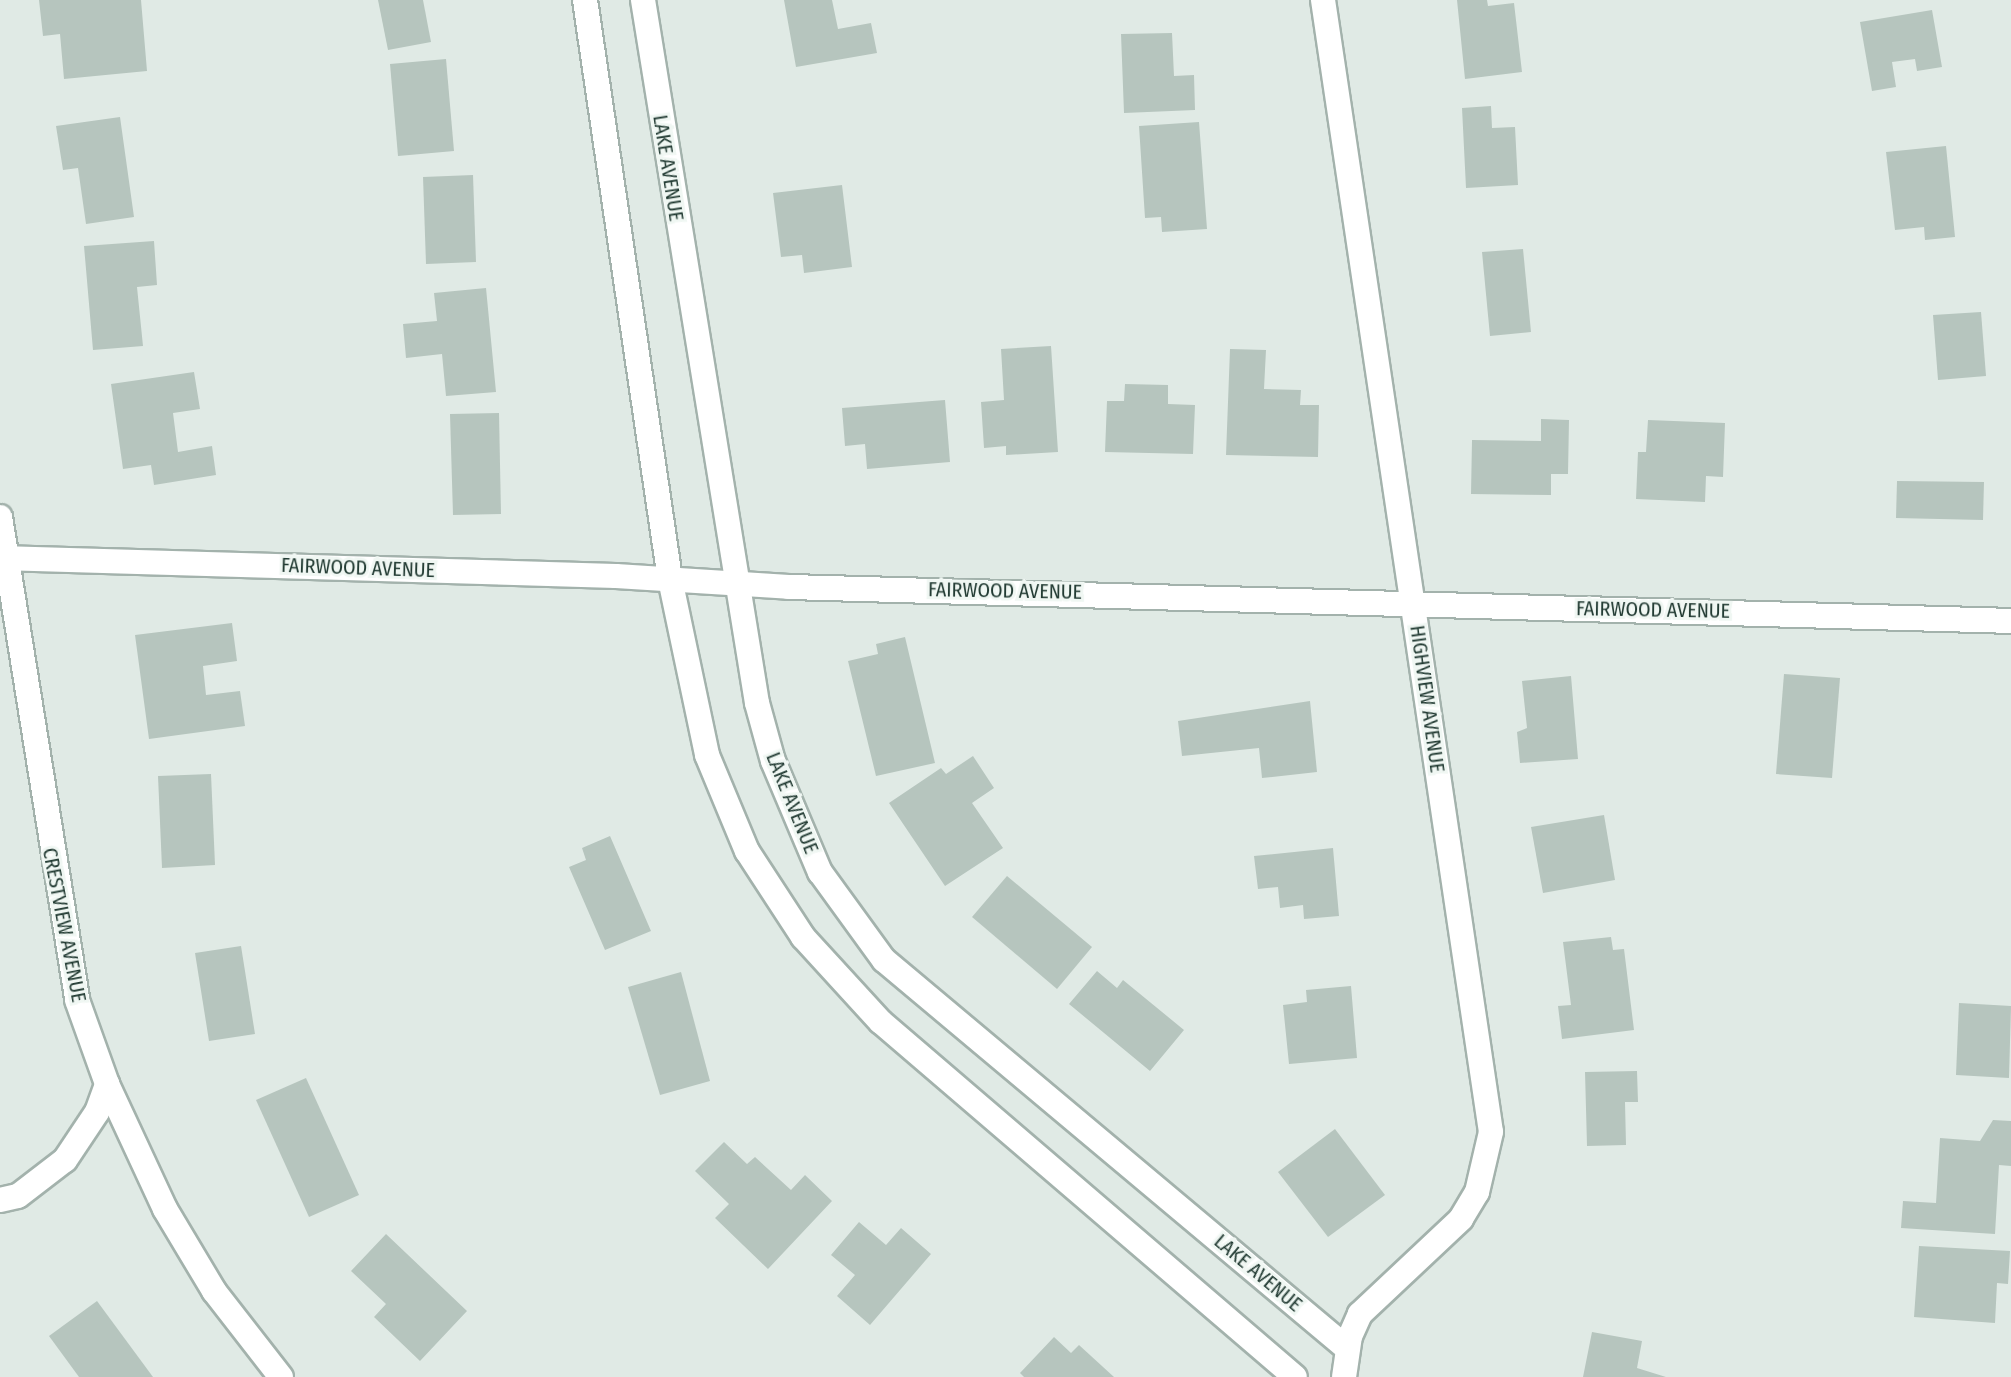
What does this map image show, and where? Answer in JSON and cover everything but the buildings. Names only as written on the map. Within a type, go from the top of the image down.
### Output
[{"type":"street","points":[[585,0],[670,579],[707,755],[725,803],[760,873],[803,937],[881,1022],[939,1075],[1295,1377]]},
{"type":"street","name":"LAKE AVENUE","points":[[643,0],[734,584],[773,761],[820,872],[863,937],[1348,1349]]},
{"type":"street","name":"HIGHVIEW AVENUE","points":[[1323,0],[1491,1132],[1477,1192],[1461,1219],[1375,1295],[1360,1314],[1348,1349]]},
{"type":"street","name":"CRESTVIEW AVENUE","points":[[0,517],[3,558],[77,1000],[107,1084],[165,1209],[214,1291],[281,1377]]},
{"type":"street","name":"FAIRWOOD AVENUE","points":[[3,558],[670,579],[734,584],[2011,621]]},
{"type":"street","points":[[0,1200],[18,1196],[65,1160],[97,1112],[107,1084]]},
{"type":"street","points":[[1344,1377],[1348,1349]]}]
